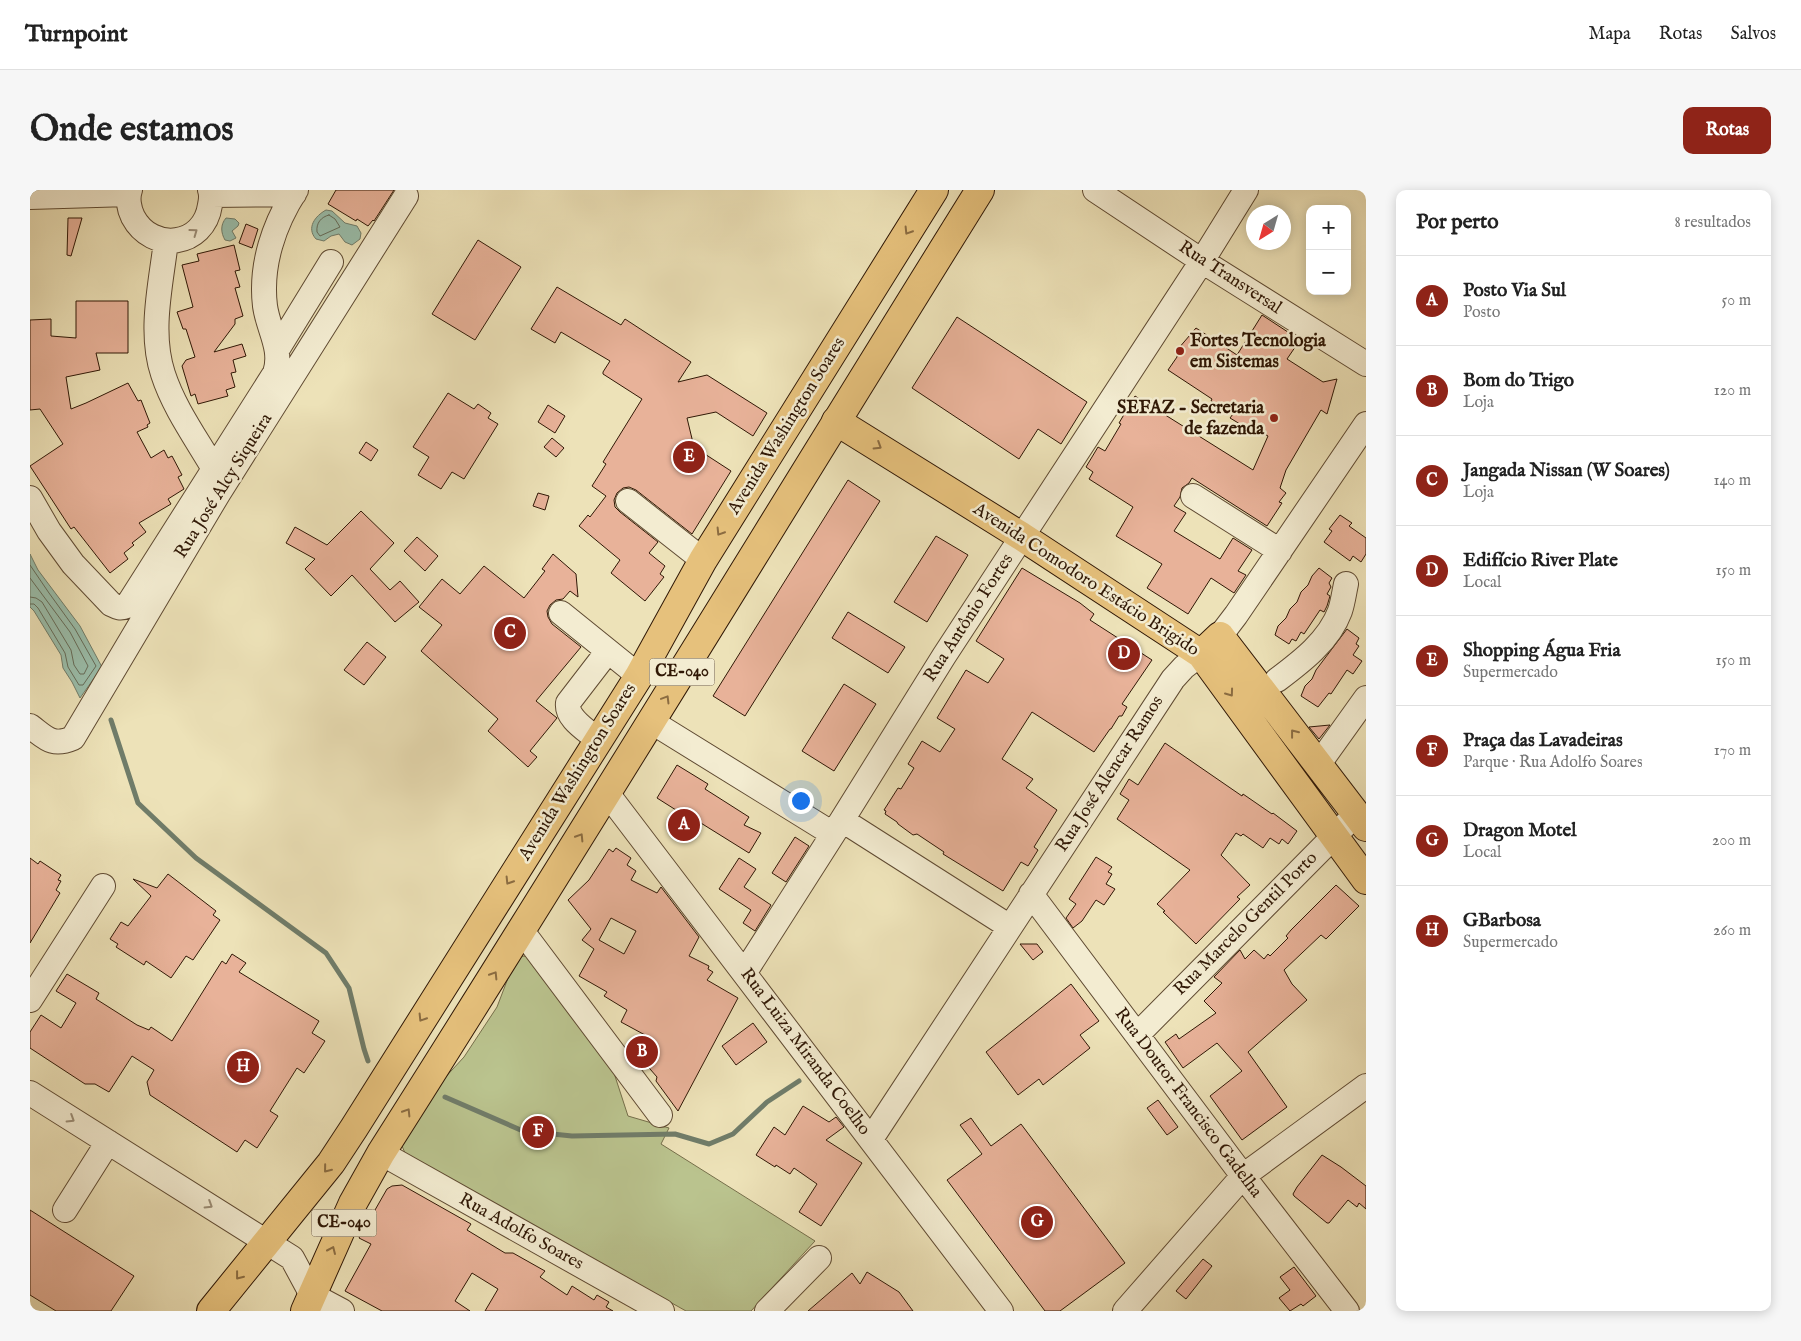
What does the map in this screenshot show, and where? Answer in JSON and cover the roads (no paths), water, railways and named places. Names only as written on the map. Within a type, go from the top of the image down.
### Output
[{"type":"main road","name":"Avenida Washington Soares","points":[[211,1311],[331,1163],[639,676],[703,560],[934,190]]},
{"type":"main road","name":"Avenida Washington Soares","points":[[309,1303],[353,1203],[381,1153],[608,793],[836,420],[980,190]]},
{"type":"main road","name":"Avenida Comodoro Estácio Brigido","points":[[836,420],[1021,536],[1210,645],[1271,685],[1318,765],[1361,821]]},
{"type":"main road","name":"Avenida Comodoro Estácio Brigido","points":[[1210,645],[1334,835],[1366,880]]},
{"type":"street","name":"Rua Transversal","points":[[1094,190],[1202,261],[1366,364]]},
{"type":"street","name":"Rua Antônio Fortes","points":[[745,972],[944,656],[1202,261],[1246,190]]},
{"type":"street","points":[[30,197],[129,192],[130,211],[138,226],[150,236],[166,241],[184,239],[199,230],[209,215],[211,193],[295,192],[277,227],[268,253],[264,280],[265,308],[277,350],[278,363],[275,373],[127,606],[122,608],[111,604],[73,564],[49,531],[30,498]]},
{"type":"street","name":"Rua José Alcy Siqueira","points":[[30,726],[48,739],[61,743],[73,738],[218,494],[406,196]]},
{"type":"street","points":[[166,241],[157,312],[157,340],[163,373],[176,404],[214,469]]},
{"type":"street","points":[[277,350],[331,262]]},
{"type":"street","name":"Rua José Alencar Ramos","points":[[871,1139],[1173,679],[1210,645],[1280,551],[1366,424]]},
{"type":"street","points":[[1193,496],[1280,551]]},
{"type":"street","points":[[628,501],[703,560]]},
{"type":"street","points":[[1271,685],[1304,660],[1329,631],[1340,612],[1346,584]]},
{"type":"street","points":[[561,613],[639,676]]},
{"type":"street","points":[[598,740],[570,716],[567,710],[568,703],[608,651]]},
{"type":"street","points":[[1318,765],[1366,698]]},
{"type":"street","points":[[652,722],[1010,927]]},
{"type":"street","name":"Rua Luiza Miranda Coelho","points":[[608,793],[1001,1311]]},
{"type":"street","name":"Rua Marcelo Gentil Porto","points":[[1137,1035],[1334,835],[1361,821]]},
{"type":"street","points":[[30,1000],[103,886]]},
{"type":"street","name":"Rua Doutor Francisco Gadelha","points":[[1031,894],[1347,1311]]},
{"type":"street","points":[[522,931],[660,1114]]},
{"type":"street","points":[[1125,1311],[1243,1176],[1366,1086]]},
{"type":"street","points":[[30,1093],[292,1258],[309,1303],[342,1311]]},
{"type":"street","points":[[66,1210],[108,1142]]},
{"type":"street","name":"Rua Adolfo Soares","points":[[381,1153],[662,1311]]},
{"type":"street","points":[[767,1311],[819,1258]]},
{"type":"water","points":[[326,210],[332,211],[345,223],[357,226],[361,233],[360,239],[352,245],[345,242],[339,234],[331,236],[324,241],[316,239],[312,231],[313,223]]},
{"type":"water","points":[[226,218],[235,219],[239,223],[232,231],[236,238],[230,241],[225,240],[222,232],[222,226]]},
{"type":"water","points":[[30,554],[38,570],[80,626],[102,667],[80,698],[63,668],[61,655],[30,607]]},
{"type":"waterway","points":[[111,720],[138,803],[196,858],[326,953],[349,988],[368,1061]]},
{"type":"waterway","points":[[445,1097],[523,1131],[572,1136],[675,1134],[709,1144],[733,1134],[767,1102],[799,1081]]},
{"type":"place","name":"Fortes Tecnologia em Sistemas","points":[[1180,351]]},
{"type":"place","name":"SEFAZ - Secretaria de fazenda","points":[[1274,418]]},
{"type":"place","name":"Shopping Água Fria","points":[[689,457]]},
{"type":"place","name":"Jangada Nissan (W Soares)","points":[[510,633]]},
{"type":"place","name":"Edifício River Plate","points":[[1124,654]]},
{"type":"place","name":"Posto Via Sul","points":[[684,825]]},
{"type":"place","name":"Bom do Trigo","points":[[642,1052]]},
{"type":"place","name":"GBarbosa","points":[[243,1067]]},
{"type":"place","name":"Praça das Lavadeiras","points":[[538,1132]]},
{"type":"place","name":"Dragon Motel","points":[[1037,1222]]}]
